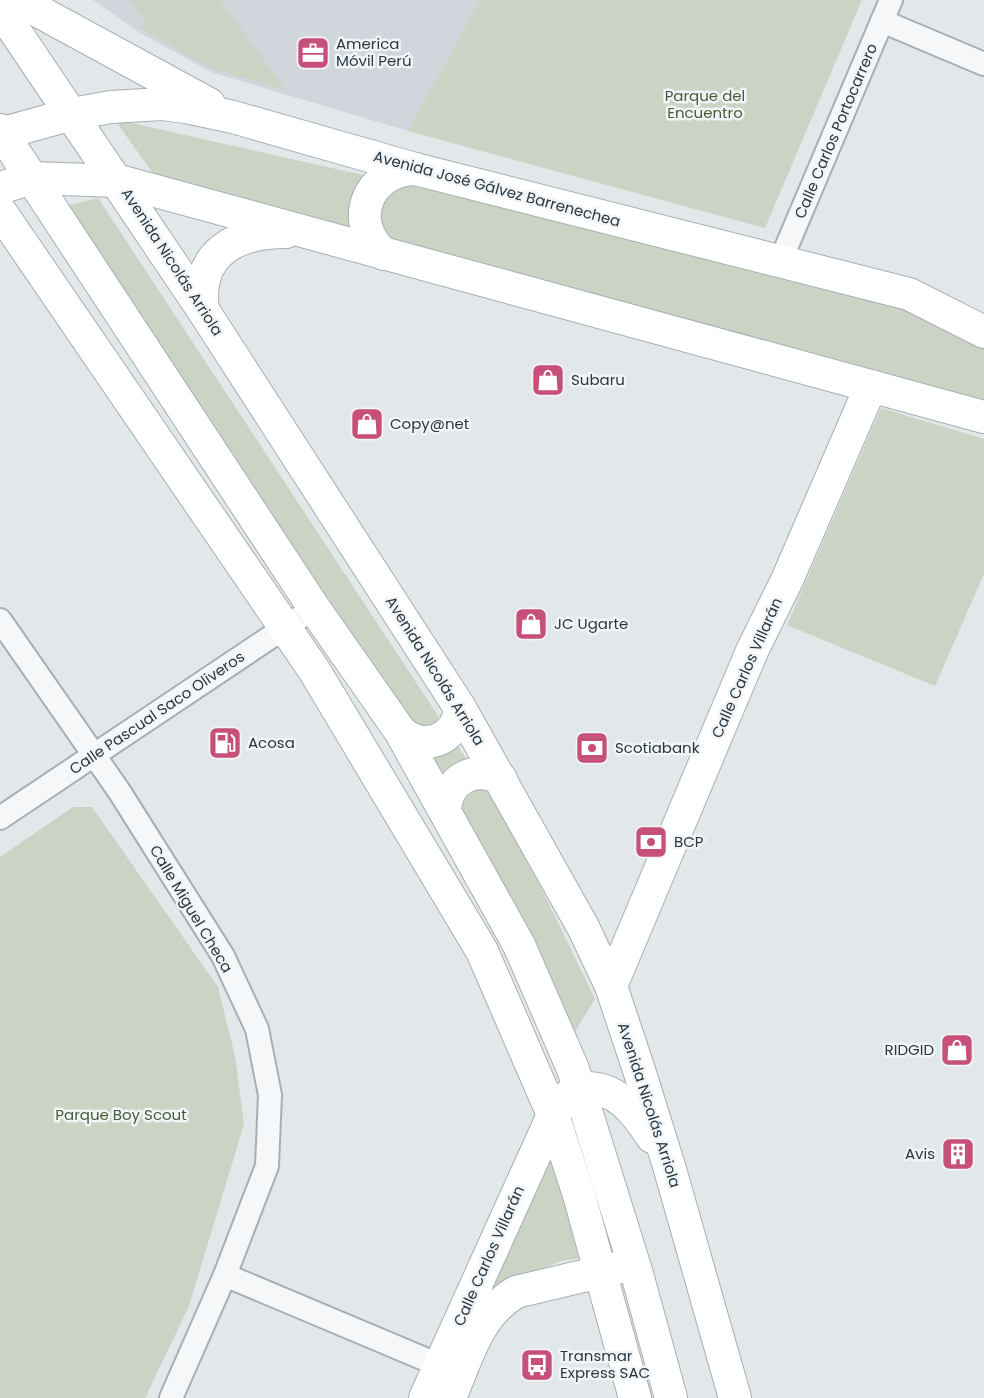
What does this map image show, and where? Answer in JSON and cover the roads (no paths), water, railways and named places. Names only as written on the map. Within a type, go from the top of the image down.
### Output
[{"type":"main road","points":[[18,0],[53,11],[234,117]]},
{"type":"main road","name":"Avenida Nicolás Arriola","points":[[0,9],[119,181],[460,708],[583,927],[611,986],[669,1166],[735,1398]]},
{"type":"main road","name":"Avenida José Gálvez Barrenechea","points":[[1,132],[72,114],[120,106],[162,105],[234,117],[415,169],[909,294],[984,332]]},
{"type":"main road","points":[[1,132],[314,608],[400,731],[542,992],[580,1089],[637,1274],[671,1398]]},
{"type":"main road","points":[[384,254],[368,235],[365,219],[367,201],[376,186],[389,174],[415,169]]},
{"type":"main road","points":[[0,188],[32,178],[119,181],[984,417]]},
{"type":"main road","points":[[0,211],[284,627],[360,744],[482,951],[553,1114],[601,1270],[635,1398]]},
{"type":"main road","points":[[203,310],[204,276],[214,258],[226,246],[253,235],[304,232]]},
{"type":"main road","points":[[909,294],[984,313]]},
{"type":"main road","name":"Calle Carlos Villarán","points":[[611,986],[752,651],[787,580],[871,386]]},
{"type":"main road","points":[[400,731],[417,742],[438,741],[454,728],[460,708]]},
{"type":"main road","points":[[445,810],[451,787],[463,777],[478,772],[501,779]]},
{"type":"main road","points":[[553,1114],[567,1097],[580,1089],[606,1090],[626,1104],[644,1124],[669,1166]]},
{"type":"main road","name":"Calle Carlos Villarán","points":[[450,1379],[553,1114]]},
{"type":"main road","name":"Calle Carlos Villarán","points":[[425,1398],[450,1379],[480,1326],[505,1299],[516,1293],[620,1266],[637,1274]]},
{"type":"street","points":[[887,10],[984,64]]},
{"type":"street","name":"Calle Carlos Portocarrero","points":[[780,262],[887,10]]},
{"type":"street","name":"Calle Pascual Saco Oliveros","points":[[0,818],[314,608]]},
{"type":"street","name":"Calle Miguel Checa","points":[[0,620],[94,755],[223,956],[257,1029],[270,1095],[267,1166],[225,1275],[171,1398]]},
{"type":"street","points":[[225,1275],[450,1379]]},
{"type":"place","name":"America Móvil Perú","points":[[313,53]]},
{"type":"place","name":"Subaru","points":[[548,380]]},
{"type":"place","name":"Copy@net","points":[[367,424]]},
{"type":"place","name":"JC Ugarte","points":[[531,624]]},
{"type":"place","name":"Acosa","points":[[225,743]]},
{"type":"place","name":"Scotiabank","points":[[592,748]]},
{"type":"place","name":"BCP","points":[[651,842]]},
{"type":"place","name":"RIDGID","points":[[957,1050]]},
{"type":"place","name":"Avis","points":[[958,1154]]},
{"type":"place","name":"Transmar Express SAC","points":[[537,1365]]},
{"type":"park label","name":"Parque del Encuentro","points":[[705,104]]},
{"type":"park label","name":"Parque Boy Scout","points":[[121,1115]]}]
